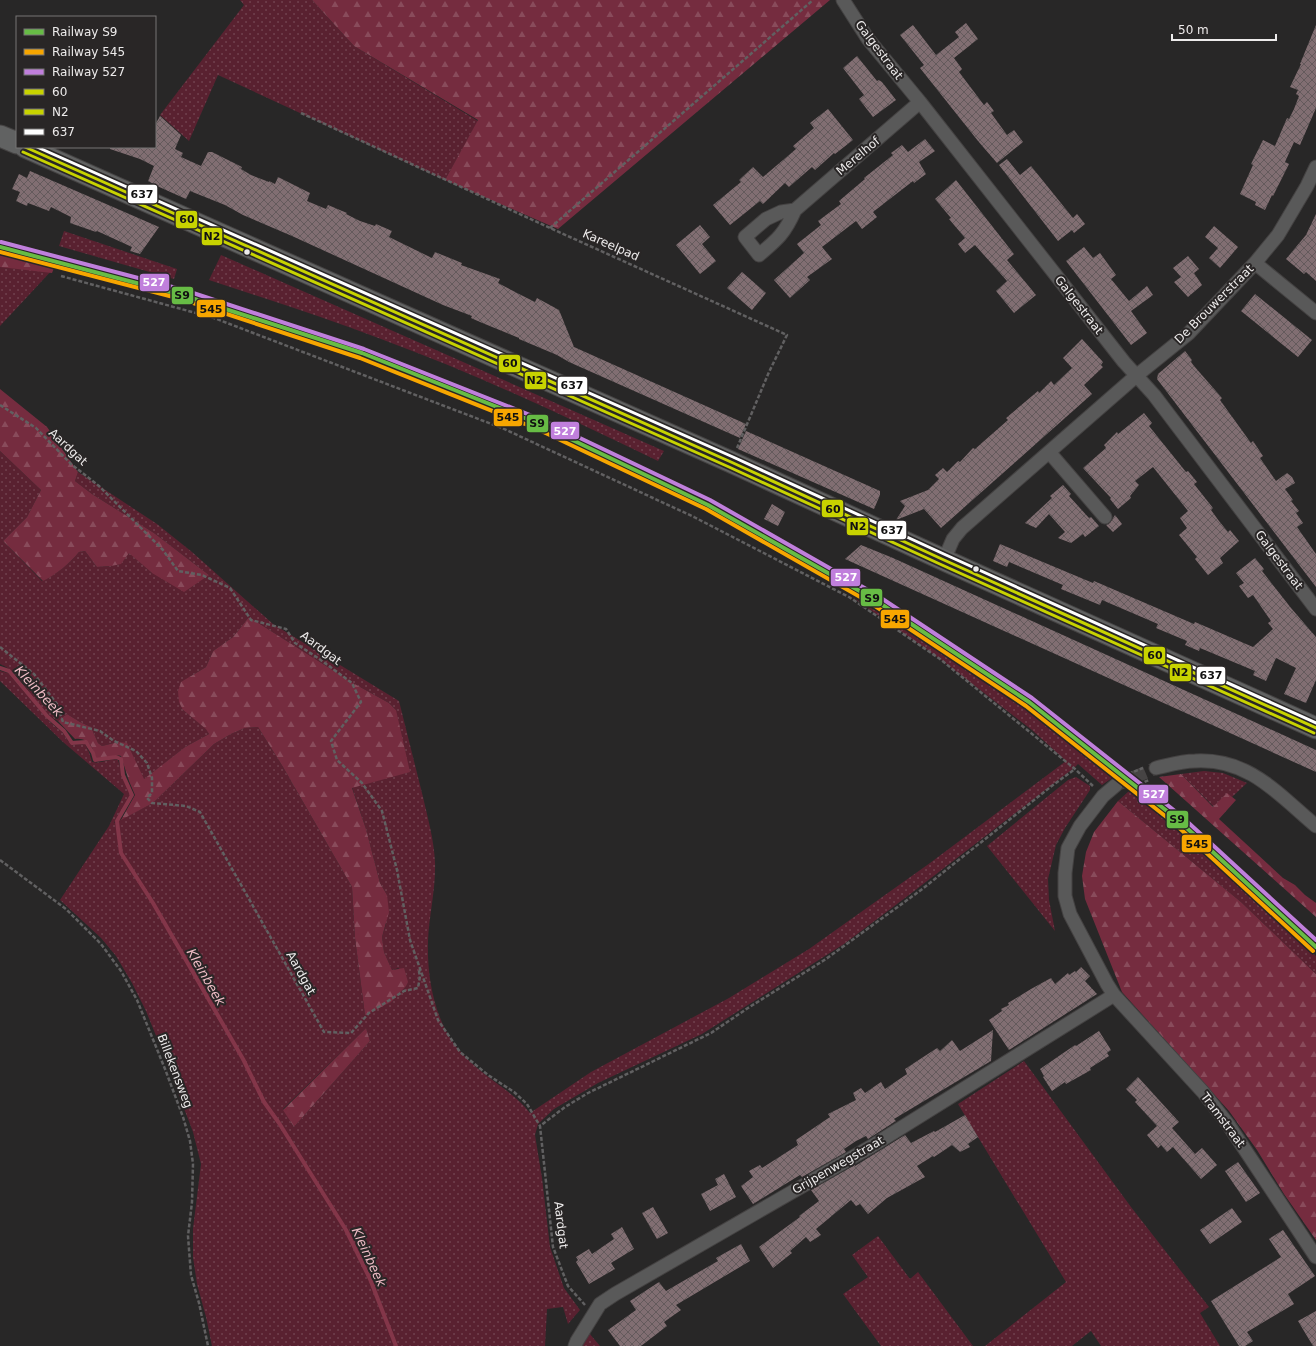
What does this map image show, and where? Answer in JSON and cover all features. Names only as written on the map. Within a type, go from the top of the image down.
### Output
[{"type":"main road","points":[[0,136],[16,143]]},
{"type":"main road","points":[[27,148],[731,462],[1316,728]]},
{"type":"street","name":"Galgestraat","points":[[843,0],[868,39],[920,102],[1109,344],[1154,396],[1316,609]]},
{"type":"street","name":"Merelhof","points":[[795,210],[920,102]]},
{"type":"street","name":"De Brouwerstraat","points":[[944,560],[953,539],[962,528],[1136,376],[1188,334],[1255,263],[1278,235],[1307,186],[1316,167]]},
{"type":"street","points":[[1255,263],[1316,313]]},
{"type":"street","points":[[1050,452],[1105,517]]},
{"type":"street","points":[[1151,771],[1179,763],[1195,761],[1228,764],[1245,769],[1260,778],[1316,826]]},
{"type":"street","points":[[1114,995],[1087,950],[1070,914],[1065,896],[1064,873],[1068,848],[1080,826],[1103,796],[1119,784]]},
{"type":"street","name":"Tramstraat","points":[[1114,995],[1203,1092],[1228,1124],[1316,1257]]},
{"type":"street","name":"Grijpenwegstraat","points":[[576,1346],[577,1341],[600,1304],[615,1294],[872,1146],[1114,995]]},
{"type":"path","points":[[550,228],[812,0]]},
{"type":"path","name":"Kareelpad","points":[[301,113],[787,335],[769,372],[731,462]]},
{"type":"path","points":[[61,276],[214,318],[502,428],[694,517],[849,597],[940,658],[1076,769],[1103,796]]},
{"type":"path","name":"Aardgat","points":[[0,405],[36,428],[71,464],[99,486],[163,550],[178,571],[202,575],[230,588],[251,620],[286,629],[295,643],[352,683],[361,702],[332,741],[337,760],[362,783],[382,811],[397,870],[410,940],[438,1020],[460,1052],[488,1075],[514,1092],[528,1104],[540,1126],[553,1247],[568,1286],[594,1314]]},
{"type":"path","name":"Aardgat","points":[[0,647],[34,674],[57,704],[64,722],[100,731],[114,741],[136,751],[147,763],[152,778],[152,793],[147,798],[152,804],[186,806],[200,812],[324,1032],[351,1033],[369,1013],[404,991],[418,988],[420,968]]},
{"type":"path","points":[[540,1126],[588,1093],[711,1033],[826,959],[921,890],[1053,784],[1076,769]]},
{"type":"path","points":[[1119,784],[1151,771]]},
{"type":"path","points":[[1119,784],[1151,771]]},
{"type":"path","name":"Billekensweg","points":[[0,860],[66,909],[101,944],[121,971],[137,1000],[165,1069],[190,1141],[193,1164],[192,1202],[188,1236],[191,1275],[199,1303],[208,1346]]},
{"type":"shaded area","points":[[240,0],[312,0],[354,46],[478,121],[445,180],[218,75],[189,141],[160,115],[244,5]]},
{"type":"shaded area","points":[[64,231],[177,269],[174,279],[59,246]]},
{"type":"shaded area","points":[[221,255],[664,451],[658,461],[555,412],[416,352],[295,308],[209,280]]},
{"type":"shaded area","points":[[0,265],[54,268],[0,326]]},
{"type":"shaded area","points":[[0,451],[41,490],[27,517],[3,541],[42,581],[62,568],[79,552],[85,551],[97,567],[111,566],[129,552],[152,573],[209,575],[154,533],[92,494],[75,481],[78,472],[157,524],[192,552],[273,624],[399,701],[423,797],[435,862],[429,931],[428,964],[431,987],[437,1010],[446,1031],[463,1054],[523,1105],[530,1113],[591,1072],[729,998],[809,949],[930,863],[1066,761],[1032,730],[940,659],[852,597],[916,634],[1018,704],[1112,778],[1102,785],[1078,764],[844,944],[702,1034],[598,1083],[554,1109],[538,1124],[535,1135],[542,1178],[550,1247],[564,1288],[580,1310],[568,1324],[563,1307],[547,1309],[545,1346],[212,1346],[197,1284],[193,1257],[193,1229],[201,1164],[193,1132],[146,1011],[132,983],[116,956],[101,938],[60,900],[109,826],[124,794],[63,742],[0,681],[0,671],[8,673],[50,722],[63,733],[68,741],[73,745],[85,744],[92,762],[118,760],[125,783],[131,794],[114,823],[153,803],[214,744],[245,728],[258,727],[283,767],[352,887],[355,938],[365,1015],[399,968],[392,970],[384,952],[382,937],[386,924],[387,895],[380,883],[366,829],[352,787],[396,710],[389,703],[353,683],[249,617],[233,637],[213,651],[206,667],[191,676],[183,710],[207,729],[209,734],[185,747],[143,780],[130,750],[118,742],[102,746],[98,743],[91,727],[67,714],[58,721],[50,716],[42,709],[17,676],[0,664]],"holes":[[[366,1028],[370,1041],[294,1127],[283,1109]]]},
{"type":"shaded area","points":[[1204,771],[1223,773],[1247,783],[1232,797],[1227,794],[1214,807],[1181,774]]},
{"type":"shaded area","points":[[1076,777],[1090,786],[1090,790],[1065,828],[1056,845],[1048,879],[1049,900],[1055,931],[987,846],[1068,780]]},
{"type":"shaded area","points":[[1129,791],[1145,803],[1248,892],[1316,956],[1316,974],[1241,902],[1118,801]]},
{"type":"shaded area","points":[[1024,1061],[1131,1207],[1209,1307],[1200,1313],[1220,1346],[1101,1346],[1091,1331],[1072,1346],[985,1346],[1066,1282],[958,1104]]},
{"type":"shaded area","points":[[878,1236],[910,1279],[918,1272],[973,1346],[881,1346],[843,1294],[868,1277],[852,1255]]},
{"type":"shaded area","points":[[589,1333],[600,1346],[582,1346]]},
{"type":"green space","points":[[312,0],[830,0],[558,229],[445,180],[478,120],[354,46]]},
{"type":"green space","points":[[0,255],[54,268],[52,273],[0,267]]},
{"type":"green space","points":[[0,389],[47,427],[78,472],[75,481],[92,494],[154,533],[209,575],[184,592],[152,573],[129,553],[121,564],[97,567],[85,551],[79,552],[62,568],[43,581],[3,541],[27,517],[41,490],[0,451]]},
{"type":"green space","points":[[249,617],[353,683],[389,703],[396,710],[410,772],[352,788],[366,829],[380,883],[387,895],[389,912],[382,937],[384,952],[392,970],[404,968],[408,982],[391,1002],[365,1015],[355,938],[352,887],[283,767],[258,727],[245,728],[214,744],[153,803],[121,820],[135,795],[121,756],[96,758],[87,741],[75,739],[58,721],[67,714],[91,727],[98,743],[102,746],[118,742],[127,743],[144,779],[185,747],[209,734],[206,729],[183,710],[179,702],[178,691],[181,682],[206,667],[213,651],[233,637]]},
{"type":"green space","points":[[1181,774],[1213,807],[1227,793],[1236,800],[1219,819],[1283,878],[1295,885],[1316,903],[1316,917],[1159,777]]},
{"type":"green space","points":[[1118,801],[1241,902],[1316,974],[1316,1240],[1284,1194],[1257,1150],[1229,1111],[1122,992],[1085,899],[1082,876],[1086,852],[1094,832]]},
{"type":"green space","points":[[366,1028],[370,1041],[294,1127],[283,1110]]},
{"type":"building","points":[[966,23],[978,39],[954,58],[962,69],[959,72],[984,105],[987,102],[994,111],[991,113],[1007,135],[1014,130],[1023,142],[997,163],[920,68],[924,65],[900,35],[913,25],[936,55],[959,37],[955,32]]},
{"type":"building","points":[[1316,25],[1316,108],[1300,145],[1294,142],[1285,162],[1289,164],[1265,210],[1255,205],[1256,202],[1240,194],[1253,165],[1251,164],[1263,140],[1275,146],[1287,118],[1289,119],[1294,109],[1299,96],[1296,94],[1298,90],[1290,87],[1301,64]]},
{"type":"building","points":[[857,56],[877,81],[879,80],[882,82],[896,100],[873,117],[859,99],[864,95],[843,68]]},
{"type":"building","points":[[828,109],[853,140],[835,154],[834,153],[815,170],[812,167],[789,187],[785,183],[763,204],[760,201],[730,225],[713,205],[741,182],[739,180],[753,167],[763,177],[796,149],[793,146],[814,128],[810,123]]},
{"type":"building","points":[[160,116],[181,135],[175,149],[183,153],[181,157],[201,166],[208,152],[212,152],[242,167],[241,169],[251,175],[269,182],[275,184],[278,177],[310,193],[307,201],[326,209],[328,205],[347,213],[346,214],[360,221],[375,226],[376,224],[392,231],[389,237],[432,258],[435,252],[462,263],[461,265],[500,279],[498,283],[535,302],[537,298],[559,310],[574,347],[746,424],[740,438],[569,362],[519,338],[471,318],[472,316],[443,305],[243,215],[225,205],[190,191],[186,199],[157,186],[148,181],[154,166],[140,159],[110,149],[156,148],[156,123]]},
{"type":"building","points":[[925,139],[935,151],[919,162],[926,174],[914,183],[913,181],[873,212],[877,217],[862,229],[856,221],[822,247],[832,259],[807,277],[810,280],[790,298],[774,280],[804,253],[797,244],[821,225],[818,221],[841,204],[839,201],[865,179],[864,178],[893,155],[891,153],[902,145],[908,152]]},
{"type":"building","points":[[1007,159],[1020,175],[1031,166],[1073,218],[1077,214],[1085,224],[1074,233],[1072,230],[1058,241],[999,165]]},
{"type":"building","points":[[30,171],[159,227],[140,254],[130,251],[132,247],[97,231],[96,232],[70,223],[71,217],[51,207],[49,211],[28,203],[27,206],[16,201],[20,192],[12,189],[19,174],[27,178]]},
{"type":"building","points":[[956,180],[1014,254],[1007,260],[1036,295],[1014,313],[996,291],[1007,281],[975,245],[965,253],[958,244],[965,238],[935,199]]},
{"type":"building","points":[[1316,214],[1316,281],[1306,272],[1304,274],[1286,259],[1306,235]]},
{"type":"building","points":[[700,225],[710,237],[702,244],[716,261],[700,274],[676,245]]},
{"type":"building","points":[[1214,226],[1238,247],[1220,268],[1209,258],[1218,248],[1205,237]]},
{"type":"building","points":[[1084,247],[1093,258],[1100,253],[1116,275],[1111,279],[1129,301],[1147,286],[1153,295],[1131,311],[1147,333],[1131,345],[1066,261]]},
{"type":"building","points":[[1188,256],[1199,269],[1194,273],[1202,285],[1188,297],[1174,282],[1181,277],[1173,268]]},
{"type":"building","points":[[742,272],[766,293],[752,310],[727,288]]},
{"type":"building","points":[[1255,294],[1312,340],[1298,357],[1241,311]]},
{"type":"building","points":[[1082,339],[1103,362],[1101,365],[1103,367],[1084,385],[1092,394],[941,528],[924,509],[896,520],[905,506],[900,501],[928,490],[939,479],[935,475],[943,468],[947,472],[958,461],[960,462],[973,448],[975,449],[1008,420],[1006,418],[1038,391],[1039,393],[1051,381],[1054,385],[1072,368],[1063,358]]},
{"type":"building","points":[[1185,351],[1192,360],[1191,362],[1194,366],[1222,398],[1220,400],[1251,443],[1253,441],[1263,456],[1260,458],[1276,481],[1287,473],[1292,477],[1295,483],[1285,489],[1293,500],[1291,501],[1299,511],[1296,513],[1303,523],[1297,527],[1316,554],[1316,587],[1157,379],[1158,374]]},
{"type":"building","points":[[1144,413],[1152,423],[1149,426],[1186,472],[1188,471],[1197,482],[1194,484],[1213,508],[1211,510],[1219,521],[1228,532],[1230,530],[1239,541],[1220,558],[1223,563],[1208,575],[1195,559],[1197,557],[1179,535],[1187,528],[1180,518],[1188,511],[1153,467],[1135,481],[1139,485],[1130,496],[1131,498],[1118,509],[1110,499],[1111,498],[1083,468],[1106,448],[1104,445],[1117,432],[1118,434]]},
{"type":"building","points":[[746,431],[880,491],[880,495],[874,509],[738,449]]},
{"type":"building","points":[[1063,485],[1071,494],[1069,496],[1089,518],[1091,517],[1099,526],[1085,537],[1083,534],[1071,543],[1058,538],[1065,532],[1049,514],[1036,528],[1025,523],[1052,498],[1050,496]]},
{"type":"building","points":[[772,504],[785,512],[778,526],[764,519]]},
{"type":"building","points":[[1115,515],[1122,524],[1113,532],[1106,525],[1110,523]]},
{"type":"building","points":[[1000,544],[1093,583],[1094,581],[1194,624],[1195,622],[1253,647],[1273,629],[1268,623],[1271,621],[1253,595],[1248,598],[1239,586],[1244,583],[1236,573],[1255,558],[1264,569],[1262,571],[1316,637],[1316,680],[1306,703],[1284,694],[1296,668],[1276,658],[1266,681],[1253,675],[1255,671],[1200,648],[1199,651],[1185,645],[1187,641],[1156,628],[1158,624],[1102,600],[1100,605],[1061,589],[1063,585],[1009,562],[1007,567],[993,561]]},
{"type":"building","points":[[861,545],[893,558],[1316,750],[1316,772],[845,559]]},
{"type":"building","points":[[1081,967],[1090,976],[1085,981],[1097,994],[1009,1050],[989,1020],[1002,1011],[1001,1009],[1009,1005],[1008,1003],[1031,989],[1051,978],[1055,984],[1068,973],[1069,975],[1075,971],[1076,972]]},
{"type":"building","points":[[993,1030],[991,1061],[894,1119],[896,1121],[868,1139],[866,1136],[856,1141],[844,1149],[846,1152],[802,1177],[800,1175],[753,1204],[741,1186],[753,1177],[749,1171],[760,1165],[762,1168],[798,1145],[796,1140],[830,1117],[828,1114],[856,1100],[853,1093],[861,1088],[865,1093],[881,1082],[885,1089],[907,1074],[905,1069],[937,1048],[940,1051],[952,1040],[960,1051]]},
{"type":"building","points":[[1099,1031],[1111,1050],[1107,1053],[1109,1056],[1090,1068],[1091,1070],[1066,1084],[1065,1082],[1052,1091],[1040,1069],[1075,1045],[1076,1046]]},
{"type":"building","points":[[1138,1077],[1179,1122],[1172,1128],[1195,1154],[1202,1148],[1217,1165],[1201,1179],[1173,1147],[1167,1152],[1161,1145],[1158,1148],[1147,1135],[1157,1126],[1135,1102],[1137,1100],[1126,1089]]},
{"type":"building","points":[[965,1115],[978,1137],[968,1144],[970,1147],[960,1152],[952,1145],[917,1166],[925,1177],[887,1198],[868,1214],[860,1204],[856,1206],[851,1200],[816,1229],[821,1235],[810,1242],[806,1237],[790,1251],[792,1253],[773,1268],[759,1247],[819,1201],[811,1190],[855,1166],[905,1135],[911,1143],[934,1131],[935,1132]]},
{"type":"building","points":[[1238,1162],[1260,1193],[1246,1202],[1225,1171]]},
{"type":"building","points":[[724,1174],[736,1197],[710,1211],[701,1194],[718,1185],[715,1179]]},
{"type":"building","points":[[653,1207],[668,1233],[657,1239],[642,1213]]},
{"type":"building","points":[[1232,1208],[1242,1222],[1210,1244],[1200,1230]]},
{"type":"building","points":[[622,1227],[634,1249],[611,1263],[615,1269],[589,1284],[576,1262],[578,1260],[576,1257],[589,1249],[592,1254],[614,1239],[611,1234]]},
{"type":"building","points":[[1283,1230],[1315,1276],[1288,1294],[1294,1304],[1247,1332],[1253,1341],[1245,1346],[1239,1346],[1211,1301],[1281,1257],[1269,1239]]},
{"type":"building","points":[[741,1244],[750,1261],[676,1305],[681,1310],[664,1322],[667,1326],[641,1346],[620,1346],[608,1330],[636,1310],[630,1301],[659,1282],[666,1291],[718,1261],[716,1258]]},
{"type":"building","points":[[1316,1311],[1316,1346],[1313,1346],[1298,1321]]},
{"type":"waterway","name":"Kleinbeek","points":[[0,668],[9,671],[47,716],[64,731],[72,743],[86,742],[93,753],[95,760],[116,757],[121,759],[123,775],[132,795],[117,821],[121,853],[153,903],[243,1059],[264,1102],[279,1123],[346,1230],[370,1279],[396,1346]]},
{"type":"tunnel","points":[[1116,785],[1156,768]]},
{"type":"rail line","name":"527","points":[[1,242],[184,290],[364,349],[540,419],[710,500],[875,594],[1032,698],[1180,815],[1316,940]]},
{"type":"rail line","name":"S9","points":[[0,247],[182,295],[362,353],[537,423],[708,505],[872,598],[1029,702],[1177,819],[1316,947]]},
{"type":"rail line","name":"545","points":[[0,252],[181,299],[360,358],[535,428],[706,509],[869,602],[1026,706],[1174,823],[1313,951]]},
{"type":"transit line","name":"60","points":[[27,148],[731,462],[1316,728]]},
{"type":"transit line","name":"637","points":[[39,148],[733,457],[1316,723]]},
{"type":"transit line","name":"N2","points":[[23,152],[729,467],[1314,733]]}]
